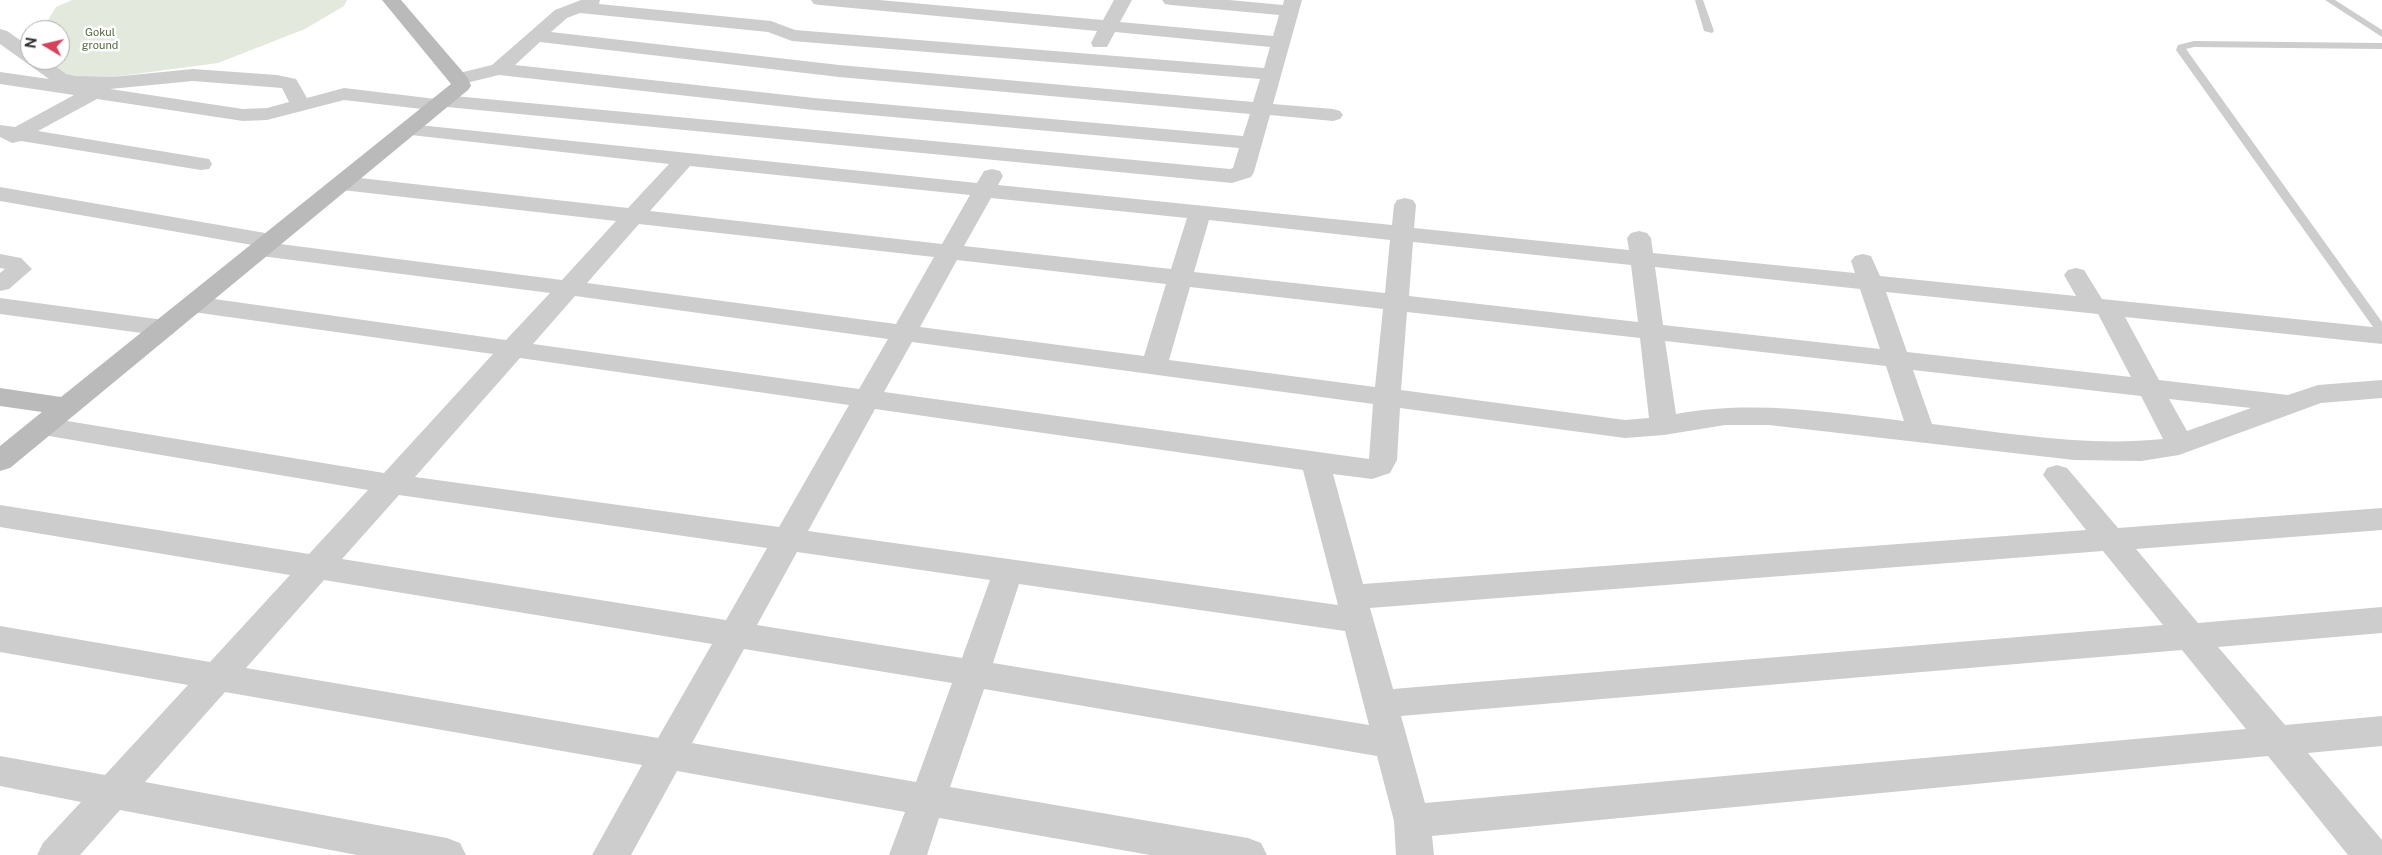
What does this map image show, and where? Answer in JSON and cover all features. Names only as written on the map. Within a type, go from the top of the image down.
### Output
[{"type":"street","points":[[0,461],[461,86],[458,79],[391,0]]},
{"type":"street","points":[[499,69],[561,14],[597,0]]},
{"type":"street","points":[[820,0],[891,3],[1108,28],[1281,42]]},
{"type":"street","points":[[1059,126],[1074,92],[1123,0]]},
{"type":"street","points":[[48,70],[59,78],[74,82],[243,115],[267,114],[334,96],[352,94],[1232,176],[1243,172],[1292,5],[1171,0]]},
{"type":"street","points":[[791,134],[891,3]]},
{"type":"street","points":[[576,7],[771,27],[786,35],[1271,74]]},
{"type":"street","points":[[0,35],[20,49]]},
{"type":"street","points":[[537,36],[839,71],[1333,115]]},
{"type":"street","points":[[458,79],[499,69],[814,104],[1251,143]]},
{"type":"street","points":[[0,78],[103,88],[193,75],[278,81],[289,83],[301,105]]},
{"type":"street","points":[[6,136],[103,88]]},
{"type":"street","points":[[409,130],[1402,233],[1640,248],[1866,272],[2100,306],[2382,336]]},
{"type":"street","points":[[6,136],[201,164]]},
{"type":"street","points":[[611,855],[1004,155]]},
{"type":"street","points":[[56,855],[684,160]]},
{"type":"street","points":[[1224,215],[1232,176]]},
{"type":"street","points":[[342,183],[2290,404]]},
{"type":"street","points":[[0,194],[266,245],[568,288],[1626,429],[1646,429],[1738,415],[1778,416],[2074,450],[2141,451],[2180,444],[2318,394],[2382,389]]},
{"type":"street","points":[[193,304],[1362,470],[1380,466],[1383,460],[1405,204]]},
{"type":"street","points":[[1154,366],[1200,212]]},
{"type":"street","points":[[1640,248],[1664,426]]},
{"type":"street","points":[[0,261],[18,265],[20,269],[0,284]]},
{"type":"street","points":[[1866,272],[1921,432]]},
{"type":"street","points":[[2076,275],[2100,306],[2150,388],[2180,444]]},
{"type":"street","points":[[0,306],[164,328]]},
{"type":"street","points":[[0,397],[66,407]]},
{"type":"street","points":[[43,426],[391,484],[1009,570],[1354,608],[2382,519]]},
{"type":"street","points":[[1315,462],[1412,821],[1415,855]]},
{"type":"street","points":[[2057,475],[2371,855]]},
{"type":"street","points":[[0,516],[972,673],[1390,743]]},
{"type":"street","points":[[908,855],[1009,570]]},
{"type":"street","points":[[1379,704],[2382,620]]},
{"type":"street","points":[[0,639],[1248,855]]},
{"type":"street","points":[[1412,821],[2382,731]]},
{"type":"street","points":[[0,771],[447,855]]},
{"type":"lane","points":[[1699,0],[1709,31]]},
{"type":"lane","points":[[2329,0],[2382,34]]},
{"type":"lane","points":[[2382,46],[2194,44],[2181,46],[2181,50],[2382,331]]},
{"type":"green space","name":"Gokul ground","points":[[72,0],[347,0],[344,6],[305,29],[218,63],[75,82],[54,70],[70,70],[70,20],[48,20],[56,7]]}]
